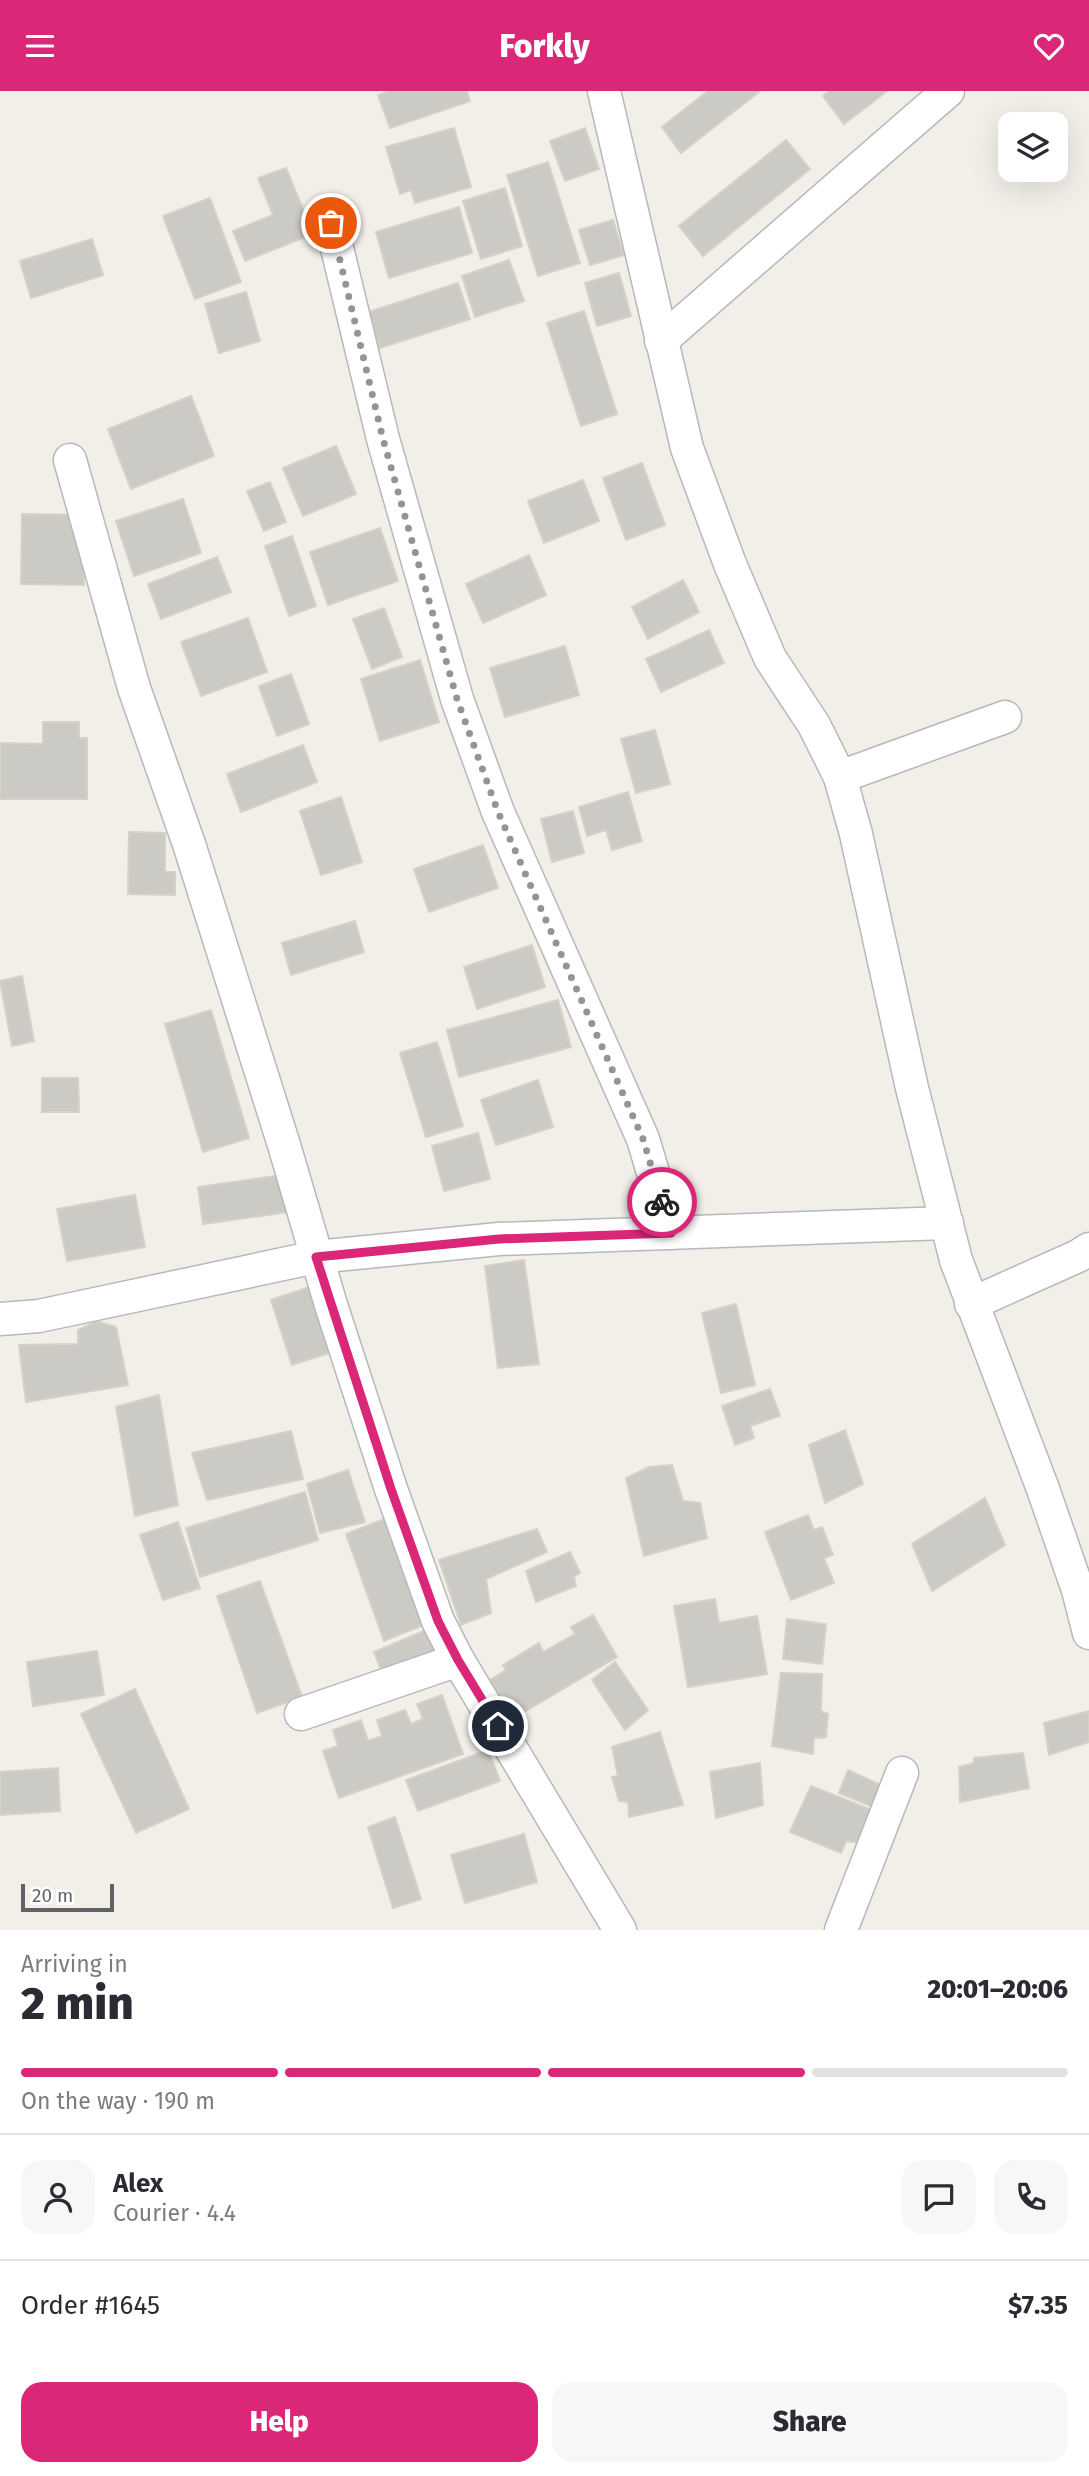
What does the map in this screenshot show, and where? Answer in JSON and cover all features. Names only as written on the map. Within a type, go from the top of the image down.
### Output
[{"type":"street","points":[[604,91],[687,448],[730,563],[771,658],[814,725],[840,777],[856,834],[912,1088],[956,1260],[1043,1489],[1078,1590],[1089,1633]]},
{"type":"street","points":[[661,341],[948,91]]},
{"type":"street","points":[[331,223],[383,439],[457,699],[498,812],[643,1139],[671,1233]]},
{"type":"street","points":[[69,460],[134,688],[189,844],[284,1145],[316,1257],[395,1501],[438,1621],[458,1660],[620,1930]]},
{"type":"street","points":[[840,777],[1005,717]]},
{"type":"street","points":[[0,1319],[39,1316],[316,1257],[499,1239],[947,1223]]},
{"type":"street","points":[[971,1304],[1089,1249]]},
{"type":"street","points":[[301,1714],[458,1660]]},
{"type":"street","points":[[841,1930],[902,1773]]},
{"type":"building","points":[[389,91],[467,91],[470,101],[390,128],[378,95]]},
{"type":"building","points":[[708,91],[760,91],[681,153],[662,127]]},
{"type":"building","points":[[830,91],[887,91],[844,124],[823,96]]},
{"type":"building","points":[[454,128],[471,187],[415,203],[411,190],[400,194],[386,147]]},
{"type":"building","points":[[585,128],[599,169],[565,181],[550,141]]},
{"type":"building","points":[[786,140],[810,169],[703,256],[679,226]]},
{"type":"building","points":[[548,162],[580,263],[538,276],[507,175]]},
{"type":"building","points":[[286,168],[313,234],[245,261],[233,231],[273,215],[258,178]]},
{"type":"building","points":[[505,188],[522,246],[481,259],[463,201]]},
{"type":"building","points":[[210,198],[241,282],[195,299],[163,216]]},
{"type":"building","points":[[459,207],[472,253],[389,278],[376,232]]},
{"type":"building","points":[[613,220],[624,255],[590,265],[579,230]]},
{"type":"building","points":[[92,239],[103,275],[31,298],[20,261]]},
{"type":"building","points":[[509,260],[524,301],[475,317],[462,276]]},
{"type":"building","points":[[619,273],[631,316],[597,326],[585,283]]},
{"type":"building","points":[[458,283],[470,319],[380,348],[369,312]]},
{"type":"building","points":[[246,292],[260,341],[219,353],[205,304]]},
{"type":"building","points":[[584,311],[617,414],[581,426],[547,323]]},
{"type":"building","points":[[191,396],[214,456],[131,489],[108,429]]},
{"type":"building","points":[[336,446],[356,494],[303,516],[283,468]]},
{"type":"building","points":[[642,463],[665,525],[626,540],[603,478]]},
{"type":"building","points":[[583,480],[599,521],[544,543],[528,501]]},
{"type":"building","points":[[270,482],[286,522],[264,531],[247,491]]},
{"type":"building","points":[[183,499],[201,553],[134,576],[116,521]]},
{"type":"building","points":[[22,514],[84,515],[84,585],[21,584]]},
{"type":"building","points":[[380,528],[398,581],[328,605],[310,552]]},
{"type":"building","points":[[292,536],[316,606],[289,616],[265,546]]},
{"type":"building","points":[[529,555],[546,595],[483,623],[466,584]]},
{"type":"building","points":[[217,557],[231,592],[161,619],[148,584]]},
{"type":"building","points":[[683,580],[699,612],[648,639],[632,607]]},
{"type":"building","points":[[384,608],[402,657],[372,669],[353,619]]},
{"type":"building","points":[[248,618],[267,672],[201,696],[181,642]]},
{"type":"building","points":[[709,630],[724,663],[661,692],[646,659]]},
{"type":"building","points":[[565,646],[579,695],[505,717],[490,668]]},
{"type":"building","points":[[420,660],[439,722],[380,741],[361,679]]},
{"type":"building","points":[[291,674],[309,724],[277,736],[259,686]]},
{"type":"building","points":[[43,722],[79,722],[79,738],[87,738],[87,799],[0,799],[0,743],[43,744]]},
{"type":"building","points":[[655,730],[670,784],[636,793],[621,739]]},
{"type":"building","points":[[303,745],[317,782],[241,812],[227,774]]},
{"type":"building","points":[[628,792],[642,841],[612,850],[606,830],[587,836],[579,807]]},
{"type":"building","points":[[341,797],[362,862],[321,875],[300,811]]},
{"type":"building","points":[[573,811],[584,853],[552,862],[541,819]]},
{"type":"building","points":[[129,832],[165,833],[165,872],[175,872],[175,895],[128,894]]},
{"type":"building","points":[[483,845],[498,888],[429,912],[414,869]]},
{"type":"building","points":[[355,921],[364,952],[291,975],[282,943]]},
{"type":"building","points":[[532,945],[545,987],[477,1009],[464,967]]},
{"type":"building","points":[[22,976],[34,1041],[12,1046],[0,981]]},
{"type":"building","points":[[558,1000],[571,1047],[459,1077],[447,1030]]},
{"type":"building","points":[[211,1010],[249,1138],[203,1152],[165,1024]]},
{"type":"building","points":[[437,1042],[463,1126],[426,1137],[400,1053]]},
{"type":"building","points":[[42,1078],[78,1078],[79,1112],[42,1112]]},
{"type":"building","points":[[538,1080],[553,1127],[496,1145],[481,1100]]},
{"type":"building","points":[[478,1133],[490,1179],[444,1191],[432,1146]]},
{"type":"building","points":[[283,1175],[289,1212],[203,1224],[198,1187]]},
{"type":"building","points":[[135,1195],[145,1247],[67,1261],[57,1209]]},
{"type":"building","points":[[524,1260],[539,1364],[498,1368],[485,1266]]},
{"type":"building","points":[[316,1285],[338,1350],[292,1365],[271,1300]]},
{"type":"building","points":[[736,1304],[755,1385],[721,1393],[702,1313]]},
{"type":"building","points":[[96,1321],[116,1327],[128,1385],[26,1402],[19,1345],[78,1344],[78,1330]]},
{"type":"building","points":[[770,1389],[780,1416],[750,1426],[754,1438],[735,1445],[722,1406]]},
{"type":"building","points":[[159,1395],[178,1505],[135,1516],[116,1407]]},
{"type":"building","points":[[845,1430],[863,1484],[825,1503],[809,1445]]},
{"type":"building","points":[[291,1431],[303,1479],[207,1500],[192,1453]]},
{"type":"building","points":[[672,1465],[683,1501],[700,1503],[707,1538],[644,1556],[626,1478],[649,1467]]},
{"type":"building","points":[[348,1470],[365,1522],[320,1533],[307,1484]]},
{"type":"building","points":[[305,1492],[318,1540],[200,1577],[186,1528]]},
{"type":"building","points":[[985,1498],[1005,1545],[932,1591],[912,1544]]},
{"type":"building","points":[[808,1515],[814,1530],[822,1527],[833,1555],[824,1558],[834,1583],[791,1600],[765,1532]]},
{"type":"building","points":[[387,1518],[426,1624],[384,1641],[346,1534]]},
{"type":"building","points":[[178,1522],[200,1588],[163,1600],[140,1535]]},
{"type":"building","points":[[537,1529],[547,1552],[486,1579],[491,1613],[461,1625],[439,1560]]},
{"type":"building","points":[[570,1552],[580,1573],[574,1576],[576,1586],[536,1602],[526,1571]]},
{"type":"building","points":[[260,1581],[302,1697],[257,1713],[217,1596]]},
{"type":"building","points":[[715,1599],[719,1623],[757,1616],[767,1674],[688,1687],[674,1606]]},
{"type":"building","points":[[593,1615],[617,1657],[512,1719],[490,1680],[506,1670],[503,1665],[539,1643],[543,1652],[575,1634],[571,1627]]},
{"type":"building","points":[[787,1619],[826,1624],[822,1664],[783,1659]]},
{"type":"building","points":[[426,1630],[435,1651],[382,1672],[374,1652]]},
{"type":"building","points":[[97,1651],[104,1695],[33,1706],[27,1662]]},
{"type":"building","points":[[615,1662],[648,1710],[625,1730],[592,1680]]},
{"type":"building","points":[[781,1673],[822,1674],[821,1711],[828,1714],[826,1737],[814,1738],[813,1754],[772,1746]]},
{"type":"building","points":[[135,1689],[189,1809],[136,1833],[81,1714]]},
{"type":"building","points":[[442,1695],[463,1754],[339,1798],[323,1751],[338,1746],[333,1730],[361,1720],[368,1741],[382,1736],[377,1720],[405,1710],[411,1724],[423,1719],[417,1704]]},
{"type":"building","points":[[1089,1711],[1089,1742],[1049,1755],[1044,1723]]},
{"type":"building","points":[[660,1732],[683,1805],[629,1817],[628,1802],[619,1801],[612,1777],[618,1776],[612,1747]]},
{"type":"building","points":[[488,1750],[500,1781],[418,1811],[406,1780]]},
{"type":"building","points":[[1023,1753],[1029,1788],[960,1802],[959,1767],[974,1763],[974,1758]]},
{"type":"building","points":[[760,1763],[763,1805],[716,1818],[710,1772]]},
{"type":"building","points":[[58,1768],[60,1811],[0,1815],[0,1772]]},
{"type":"building","points":[[848,1770],[887,1788],[878,1809],[839,1793]]},
{"type":"building","points":[[811,1786],[874,1811],[858,1843],[846,1841],[841,1853],[790,1832]]},
{"type":"building","points":[[395,1817],[421,1899],[393,1908],[368,1827]]},
{"type":"building","points":[[524,1834],[537,1882],[465,1903],[451,1855]]},
{"type":"way so far","points":[[331,223],[383,439],[457,699],[498,812],[643,1139],[662,1202]]},
{"type":"route","points":[[498,1726],[438,1621],[391,1489],[316,1257],[499,1239],[671,1233],[662,1202]]}]
